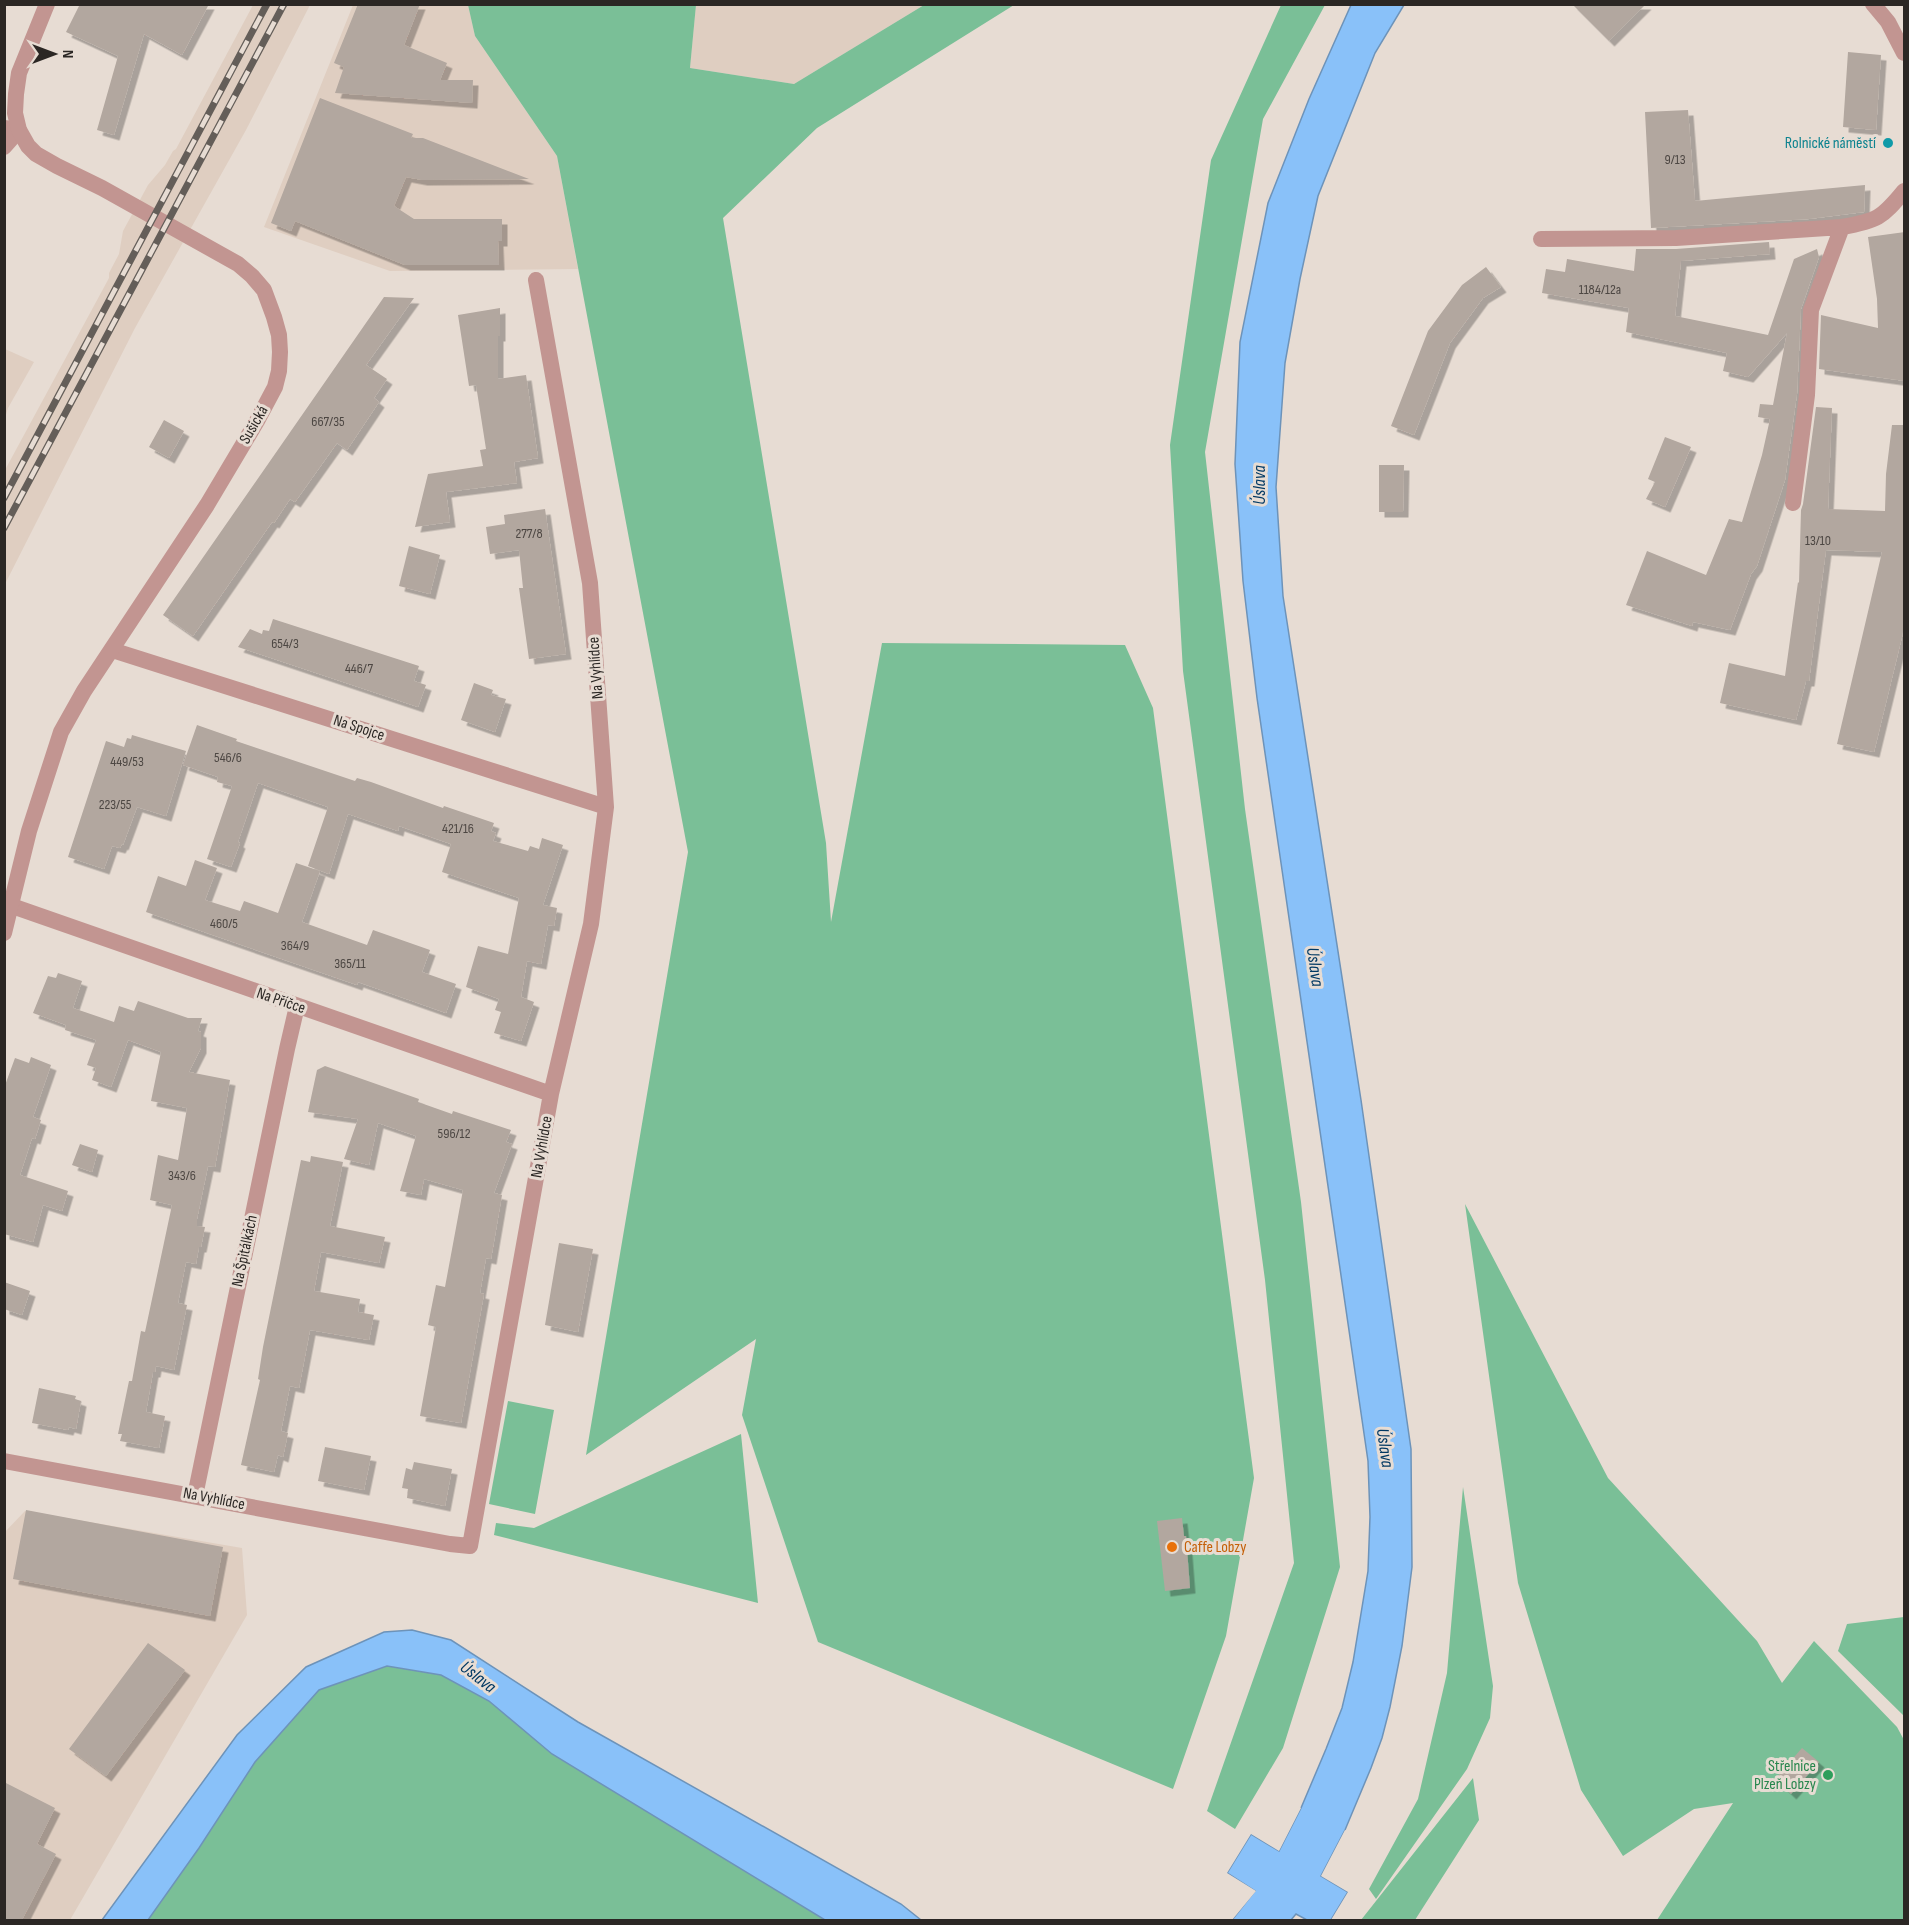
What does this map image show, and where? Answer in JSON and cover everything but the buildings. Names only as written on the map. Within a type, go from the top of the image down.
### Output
[{"type":"street","points":[[4,147],[12,129],[19,73],[47,4]]},
{"type":"street","points":[[1873,4],[1888,22],[1905,53]]},
{"type":"street","name":"Sušická","points":[[4,933],[29,831],[62,732],[84,691],[207,505],[258,421],[275,387],[279,371],[279,335],[264,290],[252,276],[223,255],[36,154],[12,129]]},
{"type":"street","points":[[1541,239],[1676,238],[1842,227],[1866,223],[1886,213],[1905,191]]},
{"type":"street","points":[[1793,503],[1807,395],[1811,310],[1842,227]]},
{"type":"street","name":"Na Vyhlídce","points":[[4,1461],[470,1546],[551,1094],[591,924],[606,807],[590,584],[536,280]]},
{"type":"street","name":"Na Spojce","points":[[112,650],[606,807]]},
{"type":"street","name":"Na Příčce","points":[[12,906],[551,1094]]},
{"type":"street","name":"Na Špitálkách","points":[[195,1496],[297,1006]]},
{"type":"shaded area","points":[[253,5],[310,5],[246,130],[135,328],[5,584],[5,470],[109,278],[109,273],[119,254],[123,231],[148,185],[176,149]]},
{"type":"shaded area","points":[[353,5],[468,5],[475,36],[557,156],[578,269],[390,271],[264,227]]},
{"type":"shaded area","points":[[696,5],[924,5],[794,84],[690,68]]},
{"type":"shaded area","points":[[5,349],[34,362],[8,408],[5,418]]},
{"type":"shaded area","points":[[25,1511],[242,1548],[247,1615],[70,1920],[5,1920],[4,1533]]},
{"type":"green space","points":[[468,5],[696,5],[690,68],[794,84],[924,5],[1014,5],[817,128],[723,218],[826,843],[831,922],[882,643],[1125,645],[1153,708],[1254,1478],[1226,1636],[1173,1789],[818,1642],[742,1415],[756,1339],[586,1455],[688,852],[557,156],[475,36]]},
{"type":"green space","points":[[1281,5],[1325,5],[1263,119],[1205,452],[1245,809],[1301,1202],[1340,1567],[1283,1748],[1235,1829],[1207,1811],[1294,1563],[1265,1280],[1183,671],[1170,445],[1211,160]]},
{"type":"green space","points":[[1465,1204],[1608,1478],[1757,1641],[1782,1683],[1814,1641],[1897,1727],[1904,1740],[1904,1920],[1657,1920],[1733,1803],[1694,1809],[1623,1856],[1581,1790],[1518,1583]]},
{"type":"green space","points":[[508,1401],[554,1410],[535,1514],[489,1504]]},
{"type":"green space","points":[[741,1434],[758,1603],[494,1535],[496,1523],[534,1528]]},
{"type":"green space","points":[[1463,1487],[1493,1686],[1490,1718],[1467,1769],[1376,1899],[1369,1889],[1418,1799],[1447,1673]]},
{"type":"green space","points":[[1904,1617],[1904,1716],[1838,1651],[1847,1624]]},
{"type":"green space","points":[[387,1666],[441,1675],[489,1701],[552,1754],[825,1920],[148,1920],[199,1848],[255,1762],[319,1690]]},
{"type":"green space","points":[[1473,1778],[1479,1820],[1415,1920],[1361,1920]]},
{"type":"water","name":"Úslava","points":[[1351,5],[1404,5],[1375,53],[1318,196],[1285,363],[1276,487],[1283,596],[1361,1100],[1411,1449],[1412,1567],[1402,1646],[1382,1738],[1345,1830],[1321,1876],[1348,1892],[1331,1920],[1307,1920],[1296,1914],[1291,1920],[1232,1920],[1255,1891],[1227,1873],[1251,1834],[1279,1851],[1301,1808],[1342,1708],[1353,1662],[1368,1571],[1370,1517],[1368,1461],[1257,698],[1243,581],[1235,464],[1240,342],[1268,203],[1309,99]]},
{"type":"water","name":"Úslava","points":[[412,1630],[451,1640],[578,1722],[901,1904],[921,1920],[825,1920],[552,1754],[489,1701],[441,1675],[387,1666],[319,1690],[255,1762],[199,1848],[148,1920],[102,1920],[237,1735],[306,1667],[384,1632]]},
{"type":"pier","points":[[1298,1807],[1301,1808],[1279,1851],[1251,1834],[1227,1873],[1256,1891],[1232,1920],[1229,1920],[1251,1892],[1225,1875],[1224,1871],[1250,1832],[1278,1847]]},
{"type":"pier","points":[[1345,1830],[1348,1831],[1325,1875],[1350,1889],[1351,1892],[1335,1920],[1331,1920],[1348,1892],[1321,1876]]},
{"type":"railway","points":[[4,498],[267,4]]},
{"type":"railway","points":[[4,528],[284,4]]},
{"type":"place","name":"Rolnické náměstí","points":[[1888,143]]},
{"type":"place","name":"Caffe Lobzy","points":[[1172,1547]]},
{"type":"place","name":"Střelnice Plzeň Lobzy","points":[[1828,1775]]}]
